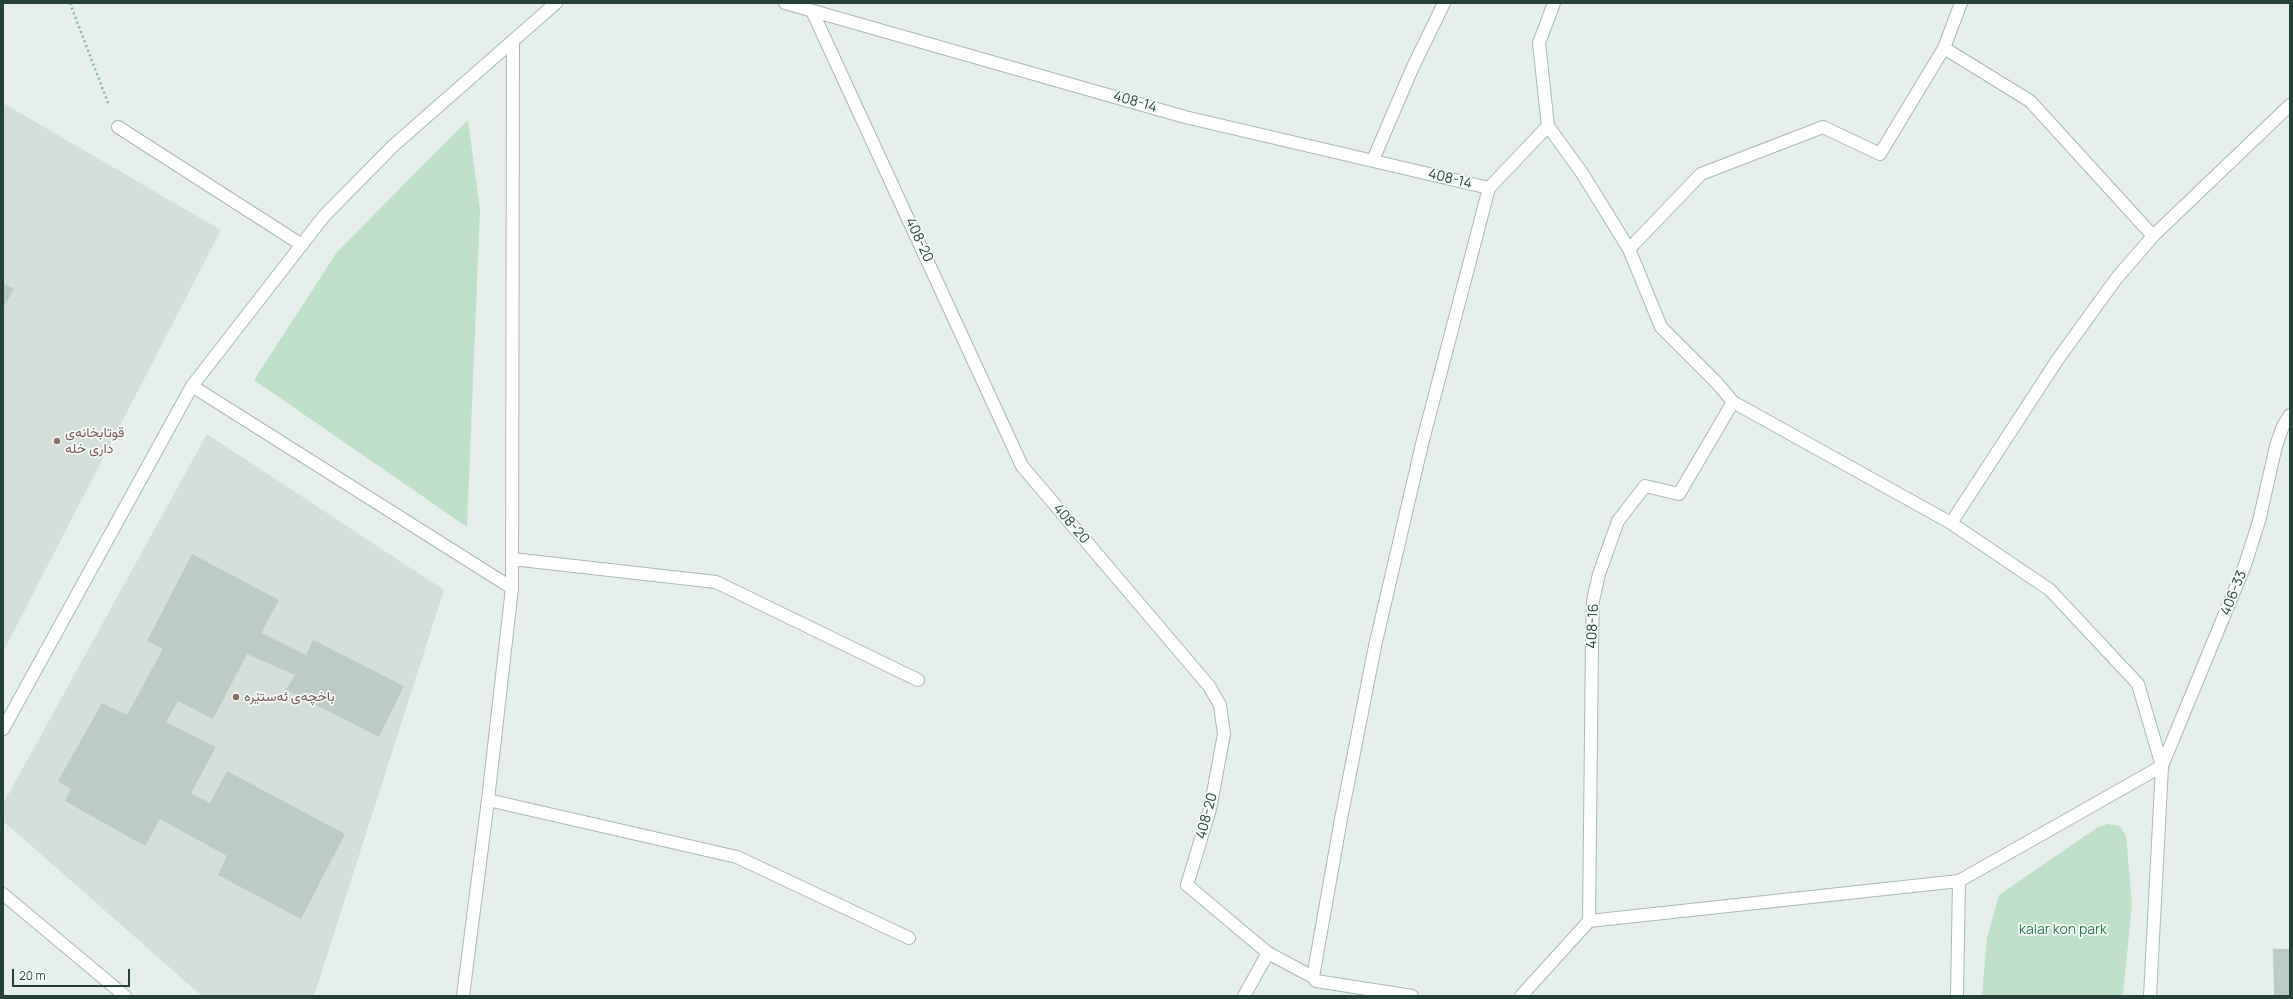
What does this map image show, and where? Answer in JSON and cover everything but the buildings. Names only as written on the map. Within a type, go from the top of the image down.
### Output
[{"type":"street","points":[[3,729],[192,386],[324,216],[393,146],[556,3]]},
{"type":"street","name":"408-14","points":[[784,3],[1186,116],[1489,188]]},
{"type":"street","points":[[1373,160],[1412,69],[1444,3]]},
{"type":"street","points":[[1554,3],[1539,43],[1548,126],[1582,173],[1629,249],[1661,327],[1717,383],[1733,402],[1951,524],[2050,590],[2138,684],[2162,766],[2150,996]]},
{"type":"street","points":[[1629,249],[1701,174],[1823,127],[1880,154],[1944,48],[1961,3]]},
{"type":"street","name":"408-20","points":[[813,12],[1022,466],[1209,686],[1220,705],[1224,734],[1210,809],[1187,885],[1268,953]]},
{"type":"street","points":[[463,996],[488,800],[512,588],[513,41]]},
{"type":"street","points":[[1944,48],[2030,101],[2153,236]]},
{"type":"street","points":[[1951,524],[2058,359],[2116,279],[2153,236],[2290,105]]},
{"type":"street","points":[[1313,978],[1341,819],[1375,646],[1422,444],[1489,188],[1548,126]]},
{"type":"street","points":[[118,127],[302,245]]},
{"type":"street","points":[[192,386],[512,588]]},
{"type":"street","name":"408-16","points":[[1589,921],[1593,601],[1599,574],[1607,546],[1618,522],[1645,486],[1679,494],[1733,402]]},
{"type":"street","name":"406-33","points":[[2162,766],[2245,565],[2259,521],[2276,446],[2283,426],[2290,415]]},
{"type":"street","points":[[512,559],[716,582],[918,680]]},
{"type":"street","points":[[1521,996],[1589,921],[1959,881],[2162,766]]},
{"type":"street","points":[[488,800],[737,857],[909,938]]},
{"type":"street","points":[[1957,996],[1959,881]]},
{"type":"street","points":[[3,894],[125,996]]},
{"type":"street","points":[[1244,996],[1268,953],[1316,981],[1412,996]]},
{"type":"path","points":[[70,3],[118,127]]},
{"type":"shaded area","name":"قوتابخانەی داری خلە","points":[[3,103],[221,230],[3,652]]},
{"type":"shaded area","name":"باخچەی ئەستێرە","points":[[207,434],[444,590],[314,996],[202,996],[3,821],[3,804]]},
{"type":"green space","points":[[468,120],[480,210],[467,527],[254,380],[337,252]]},
{"type":"green space","name":"kalar kon park","points":[[2108,824],[2120,826],[2126,836],[2132,904],[2123,996],[1982,996],[1987,938],[1999,895],[2098,827]]},
{"type":"place","name":"قوتابخانەی داری خلە","points":[[57,441]]},
{"type":"place","name":"باخچەی ئەستێرە","points":[[236,697]]}]
